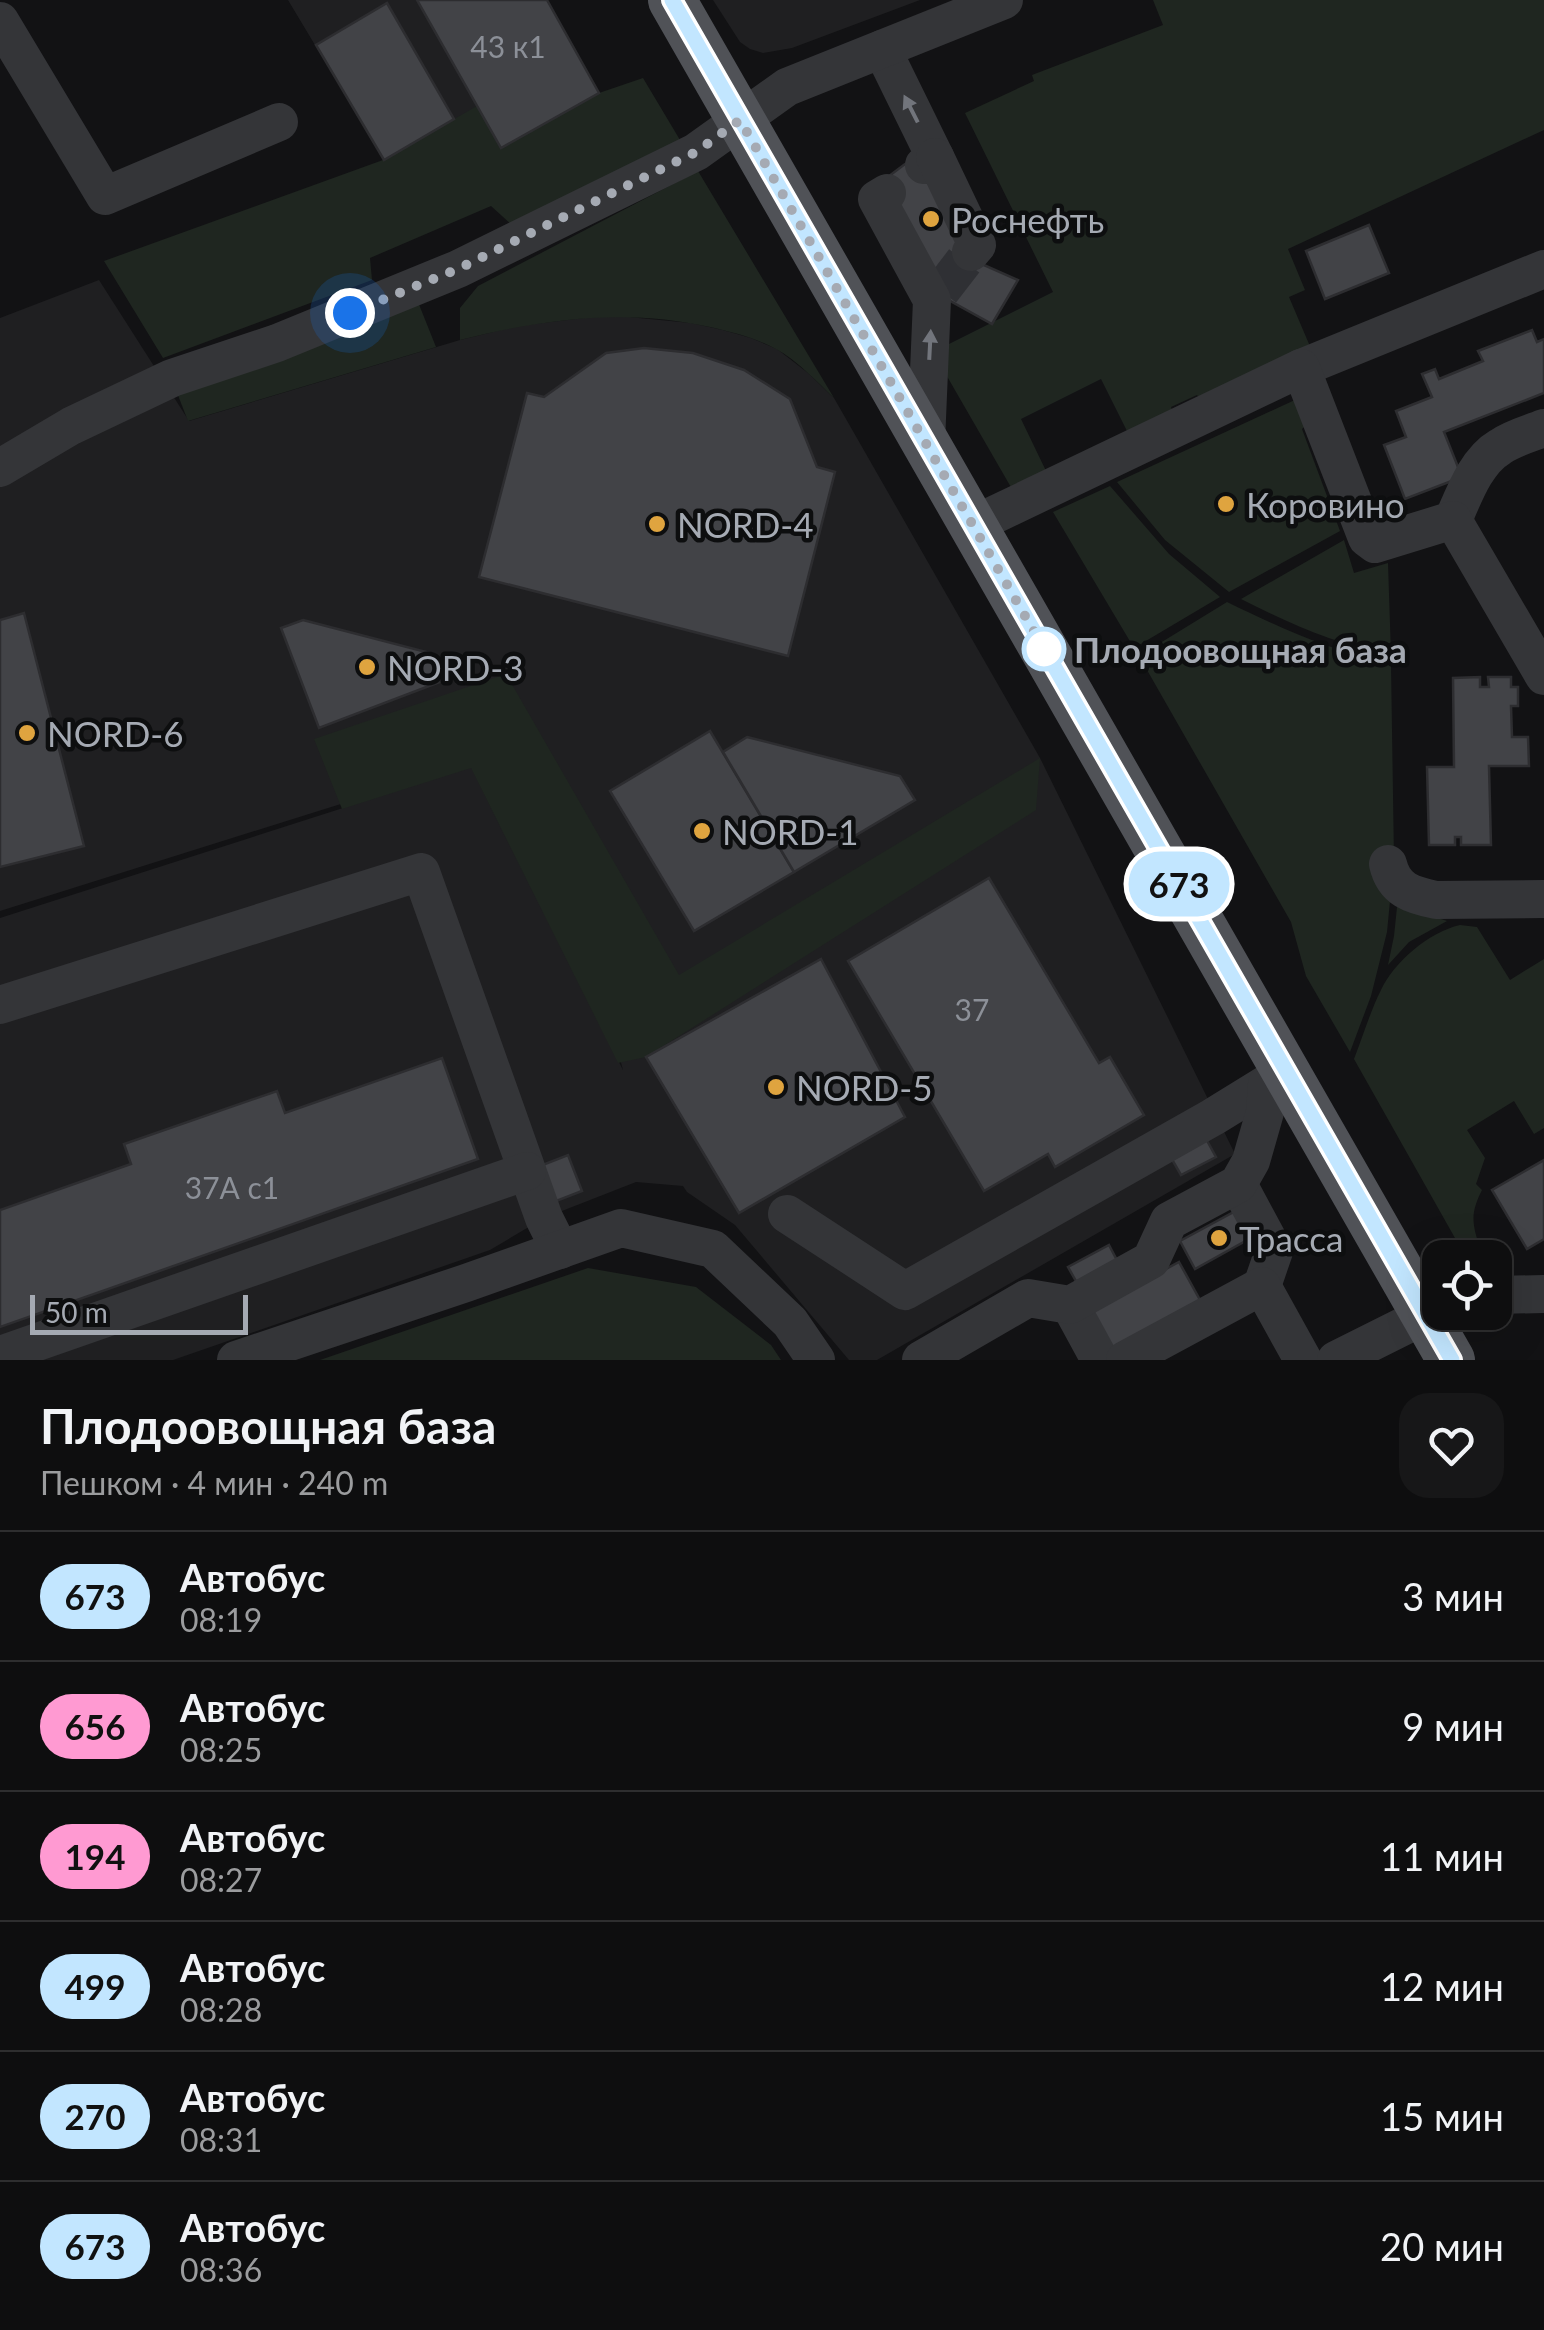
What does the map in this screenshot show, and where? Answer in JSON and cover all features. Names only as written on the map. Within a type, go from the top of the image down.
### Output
[{"type":"main road","points":[[672,0],[973,524],[1276,1078],[1422,1296]]},
{"type":"main road","points":[[1440,1330],[1452,1360]]},
{"type":"street","points":[[0,468],[72,426],[172,378],[278,342],[458,269],[696,152],[787,87],[1004,0]]},
{"type":"street","points":[[0,21],[105,196],[279,122]]},
{"type":"street","points":[[882,50],[930,161],[978,245],[972,252]]},
{"type":"street","points":[[886,192],[877,200],[936,296],[926,442]]},
{"type":"street","points":[[973,524],[1301,368],[1544,269]]},
{"type":"street","points":[[1301,368],[1367,538],[1375,544],[1453,520],[1490,454],[1544,428]]},
{"type":"street","points":[[1453,520],[1544,676]]},
{"type":"street","points":[[1388,864],[1397,885],[1420,897],[1544,899]]},
{"type":"street","points":[[0,1005],[421,872],[544,1218],[560,1250]]},
{"type":"street","points":[[921,1360],[1028,1298],[1070,1304],[1152,1260],[1168,1221],[1238,1184],[1251,1162],[1276,1078]]},
{"type":"street","points":[[787,1214],[905,1291],[1276,1078]]},
{"type":"street","points":[[0,1355],[527,1171]]},
{"type":"street","points":[[1125,1360],[1262,1286],[1274,1251],[1238,1184]]},
{"type":"street","points":[[236,1360],[621,1228],[713,1249],[790,1322],[816,1360]]},
{"type":"street","points":[[1262,1286],[1302,1360]]},
{"type":"street","points":[[1512,1295],[1544,1294]]},
{"type":"street","points":[[1070,1304],[1100,1360]]},
{"type":"street","points":[[1361,1355],[1422,1319]]},
{"type":"shaded area","points":[[288,0],[547,0],[599,93],[501,148],[454,119],[384,160]]},
{"type":"shaded area","points":[[713,0],[920,0],[792,48],[763,53],[740,42]]},
{"type":"shaded area","points":[[1153,0],[1544,0],[1544,130],[1288,249],[1305,290],[1289,297],[1312,351],[1202,402],[1197,395],[1171,407],[1174,415],[1128,433],[1101,379],[1021,419],[1047,473],[1012,489],[933,352],[1053,292],[965,113],[1034,81],[1032,75],[1163,25]]},
{"type":"shaded area","points":[[643,78],[683,145],[513,226],[491,206],[370,258],[372,280],[163,358],[104,261],[383,160],[477,106],[501,148],[599,93]]},
{"type":"shaded area","points":[[698,171],[834,398],[799,365],[768,345],[678,321],[584,318],[460,340],[460,308],[478,286]]},
{"type":"shaded area","points":[[99,280],[189,421],[517,326],[608,315],[691,323],[751,338],[777,349],[834,398],[1040,758],[1235,1154],[877,1360],[849,1360],[735,1225],[683,1186],[636,1182],[544,1218],[490,1250],[173,1360],[0,1360],[0,918],[471,767],[623,1070],[535,743],[0,911],[0,318]]},
{"type":"shaded area","points":[[418,302],[436,347],[188,421],[174,385]]},
{"type":"shaded area","points":[[1310,393],[1317,414],[1302,429],[1340,531],[1229,592],[1165,540],[1117,482]]},
{"type":"shaded area","points":[[1110,486],[1169,554],[1220,597],[1134,648],[1053,512]]},
{"type":"shaded area","points":[[1344,540],[1354,573],[1388,563],[1391,655],[1314,633],[1241,599]]},
{"type":"shaded area","points":[[1227,602],[1307,638],[1391,664],[1394,860],[1387,932],[1371,996],[1350,1052],[1306,976],[1291,922],[1139,656]]},
{"type":"shaded area","points":[[506,674],[679,975],[1040,758],[1036,810],[646,1057],[618,1063],[471,768],[342,809],[314,739]]},
{"type":"shaded area","points":[[1399,888],[1426,914],[1447,921],[1409,942],[1388,965],[1394,936]]},
{"type":"shaded area","points":[[1460,925],[1477,927],[1510,980],[1544,959],[1544,1128],[1534,1134],[1514,1101],[1467,1130],[1485,1158],[1476,1184],[1482,1190],[1474,1212],[1478,1240],[1456,1240],[1354,1059],[1377,998],[1394,969],[1425,941]]},
{"type":"shaded area","points":[[588,1268],[696,1287],[771,1345],[781,1360],[320,1360]]},
{"type":"building","points":[[417,0],[547,0],[599,93],[501,148]]},
{"type":"building","points":[[387,3],[454,119],[384,160],[316,45]]},
{"type":"building","points":[[921,157],[977,262],[1018,280],[992,324],[945,298],[881,182]]},
{"type":"building","points":[[1369,225],[1389,273],[1325,299],[1306,251]]},
{"type":"building","points":[[1532,330],[1537,342],[1544,339],[1544,393],[1444,432],[1462,477],[1405,499],[1384,445],[1406,437],[1396,411],[1432,397],[1422,374],[1435,369],[1439,379],[1483,361],[1478,351]]},
{"type":"building","name":"NORD-4","points":[[644,348],[693,353],[744,370],[790,399],[817,467],[835,472],[788,656],[479,577],[527,393],[544,397],[606,353]]},
{"type":"building","name":"NORD-6","points":[[24,613],[84,846],[0,867],[0,620]]},
{"type":"building","name":"NORD-3","points":[[303,620],[434,654],[445,680],[319,728],[281,628]]},
{"type":"building","points":[[1480,677],[1480,687],[1489,687],[1488,677],[1511,677],[1511,687],[1518,687],[1518,706],[1511,706],[1512,737],[1528,737],[1529,766],[1489,766],[1491,845],[1461,845],[1461,837],[1455,837],[1455,845],[1429,845],[1427,767],[1454,767],[1453,678]]},
{"type":"building","name":"NORD-1","points":[[710,731],[794,872],[694,931],[610,791]]},
{"type":"building","points":[[747,737],[900,776],[915,800],[794,872],[723,752]]},
{"type":"building","points":[[989,878],[1099,1063],[1110,1057],[1144,1115],[1055,1167],[1048,1154],[984,1191],[848,961]]},
{"type":"building","name":"NORD-5","points":[[821,959],[905,1117],[739,1213],[646,1057]]},
{"type":"building","points":[[442,1058],[478,1159],[0,1327],[0,1210],[131,1164],[124,1144],[277,1091],[285,1113]]},
{"type":"building","points":[[1205,1137],[1216,1157],[1181,1175],[1170,1156]]},
{"type":"building","points":[[568,1155],[582,1191],[541,1207],[527,1171]]},
{"type":"building","points":[[1544,1160],[1544,1239],[1527,1249],[1492,1190]]},
{"type":"building","name":"Трасса","points":[[1243,1207],[1258,1234],[1195,1269],[1180,1241]]},
{"type":"building","points":[[1109,1245],[1121,1268],[1081,1290],[1068,1267]]},
{"type":"building","points":[[1179,1262],[1200,1300],[1112,1348],[1091,1309]]},
{"type":"tunnel","points":[[941,291],[971,252]]},
{"type":"bus line","name":"673","points":[[672,0],[1452,1360]]},
{"type":"place","name":"Роснефть","points":[[931,219]]},
{"type":"place","name":"Коровино","points":[[1226,504]]},
{"type":"place","name":"NORD-4","points":[[657,524]]},
{"type":"place","name":"Плодоовощная база","points":[[1044,649]]},
{"type":"place","name":"NORD-3","points":[[367,667]]},
{"type":"place","name":"NORD-6","points":[[27,733]]},
{"type":"place","name":"NORD-1","points":[[702,831]]},
{"type":"place","name":"NORD-5","points":[[776,1087]]},
{"type":"place","name":"Трасса","points":[[1219,1238]]},
{"type":"route","points":[[350,313],[458,269],[696,152],[740,120],[1044,649]]}]
